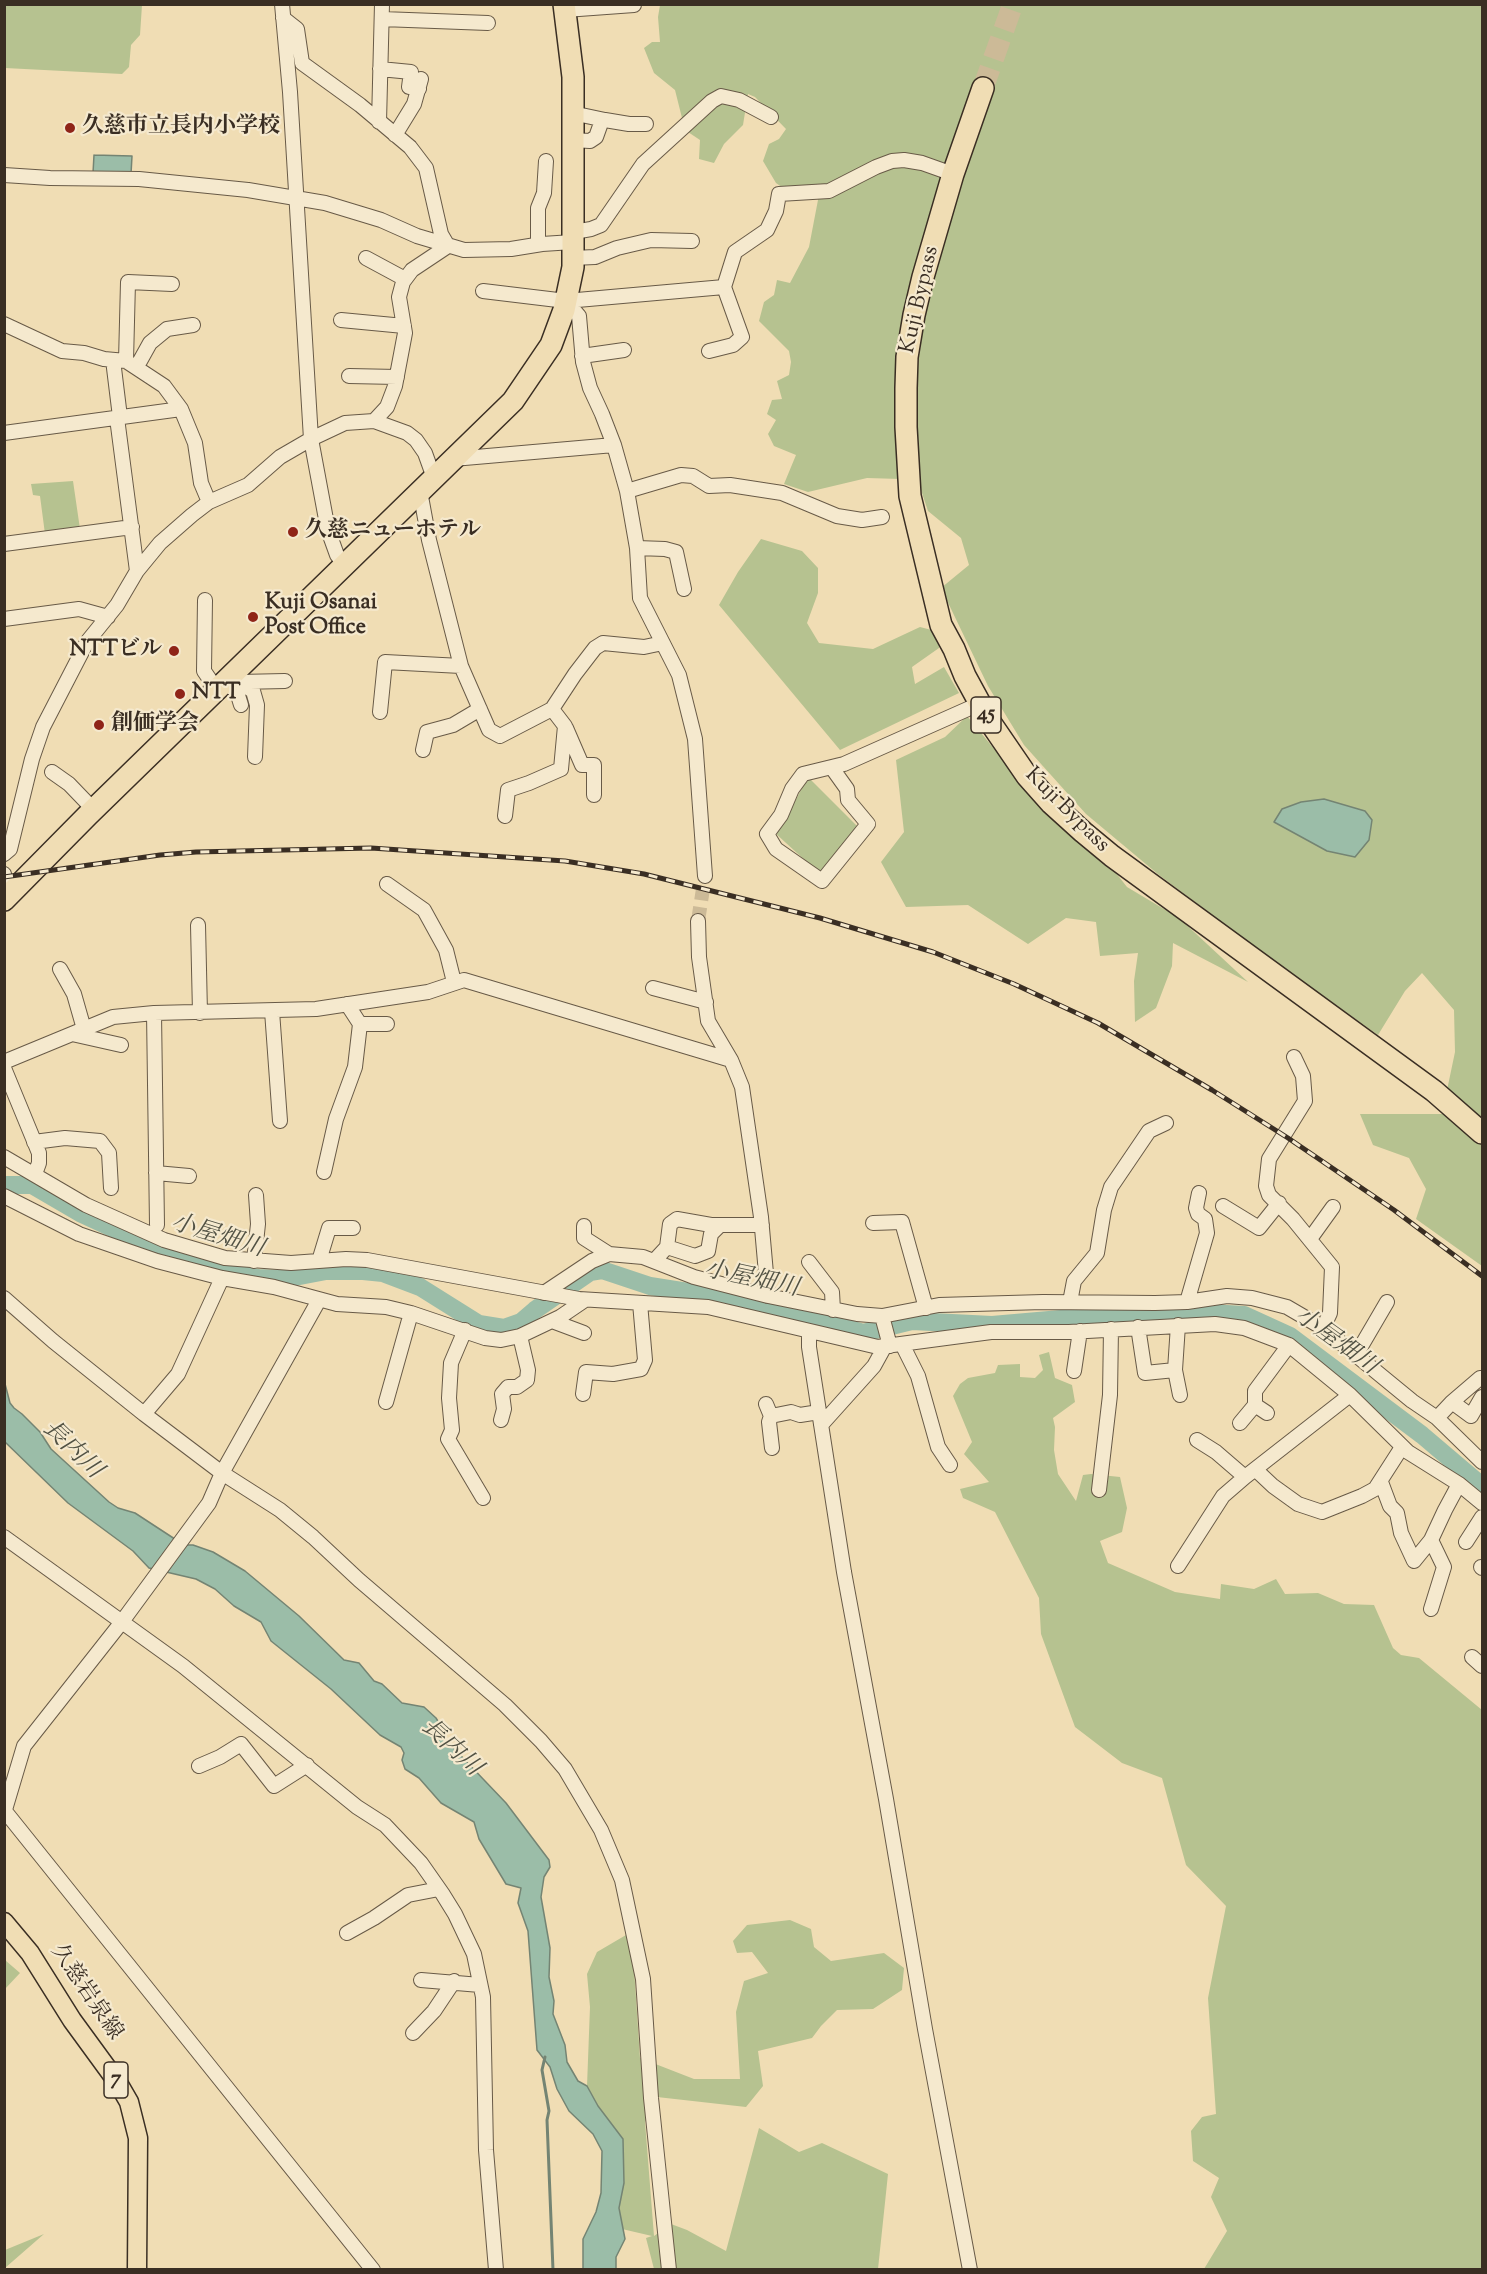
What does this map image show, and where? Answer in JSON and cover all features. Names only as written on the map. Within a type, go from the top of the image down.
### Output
[{"type":"highway","points":[[6,898],[94,810],[227,685],[513,401],[551,345],[566,301],[573,244],[573,77],[565,7]]},
{"type":"highway","name":"Kuji Bypass","points":[[983,88],[953,174],[921,286],[907,357],[907,471],[916,523],[941,625],[979,704],[1027,776],[1051,803],[1112,856],[1434,1091],[1482,1133]]},
{"type":"main road","name":"久慈岩泉線","points":[[4,1922],[30,1953],[72,2020],[118,2083],[129,2102],[138,2138],[137,2270]]},
{"type":"street","points":[[565,7],[634,4]]},
{"type":"street","points":[[282,11],[297,29],[302,63],[410,147],[426,168],[441,234],[448,246]]},
{"type":"street","points":[[282,11],[297,199],[310,439],[328,530],[337,555],[345,566]]},
{"type":"street","points":[[379,122],[382,12],[488,23]]},
{"type":"street","points":[[380,69],[411,72],[409,87],[420,84],[414,104],[395,135]]},
{"type":"street","points":[[573,244],[591,229],[601,225],[643,164],[712,101],[721,96],[739,100],[771,117]]},
{"type":"street","points":[[572,113],[629,124],[646,124]]},
{"type":"street","points":[[572,140],[590,141],[596,137],[601,123],[605,120]]},
{"type":"street","points":[[538,244],[538,208],[544,193],[546,161]]},
{"type":"street","points":[[709,351],[733,345],[742,337],[724,287],[735,252],[767,230],[776,211],[779,194],[830,191],[876,166],[892,161],[922,163],[953,174]]},
{"type":"street","points":[[4,175],[139,179],[248,190],[325,203],[381,220],[417,236],[464,250],[538,244],[573,244],[595,257],[617,248],[651,240],[692,241]]},
{"type":"street","points":[[374,421],[387,407],[397,377],[405,333],[399,297],[405,279],[412,270],[448,246]]},
{"type":"street","points":[[366,258],[405,279]]},
{"type":"street","points":[[137,571],[119,417],[119,360],[128,282],[172,284]]},
{"type":"street","points":[[483,291],[566,301],[724,287]]},
{"type":"street","points":[[566,301],[579,316],[582,356],[590,388],[614,445],[627,491],[637,548],[640,598],[679,675],[695,739],[705,876]]},
{"type":"street","points":[[341,320],[404,326]]},
{"type":"street","points":[[4,324],[62,351],[119,360],[164,386],[181,409],[195,443],[201,483],[209,502]]},
{"type":"street","points":[[140,361],[150,343],[166,330],[193,325]]},
{"type":"street","points":[[582,356],[624,350]]},
{"type":"street","points":[[349,376],[397,377]]},
{"type":"street","points":[[4,433],[181,409]]},
{"type":"street","points":[[4,854],[10,849],[32,759],[43,726],[87,642],[108,618],[137,571],[160,543],[209,502],[248,484],[280,457],[310,439],[345,423],[374,421],[407,433],[416,440],[425,453],[429,540],[461,666],[489,730],[500,736],[552,709],[595,648],[603,643],[644,647],[663,643]]},
{"type":"street","points":[[453,459],[614,445]]},
{"type":"street","points":[[627,491],[681,475],[693,476],[709,486],[730,485],[782,493],[837,516],[862,520],[882,517]]},
{"type":"street","points":[[4,544],[132,527]]},
{"type":"street","points":[[637,548],[665,549],[676,552],[684,589]]},
{"type":"street","points":[[205,600],[204,671],[237,692],[240,705]]},
{"type":"street","points":[[4,619],[79,609],[108,618]]},
{"type":"street","points":[[380,712],[385,662],[461,666]]},
{"type":"street","points":[[227,685],[285,681]]},
{"type":"street","points":[[227,685],[253,691],[257,705],[255,757]]},
{"type":"street","points":[[832,768],[847,789],[848,800],[868,824],[822,881],[776,849],[767,834],[781,815],[792,789],[802,774],[844,764],[979,704]]},
{"type":"street","points":[[423,750],[427,732],[453,724],[480,709]]},
{"type":"street","points":[[552,709],[565,726],[582,765],[594,765],[594,795]]},
{"type":"street","points":[[505,816],[508,790],[561,769],[565,726]]},
{"type":"street","points":[[52,772],[69,784],[94,810]]},
{"type":"street","points":[[4,874],[6,898]]},
{"type":"street","points":[[387,884],[424,910],[446,950],[454,982]]},
{"type":"street","points":[[698,921],[699,957],[708,1021],[731,1060],[742,1088],[762,1226],[768,1296]]},
{"type":"street","points":[[198,925],[201,1013]]},
{"type":"street","points":[[60,969],[74,994],[78,1032]]},
{"type":"street","points":[[4,1062],[113,1017],[154,1013],[316,1009],[428,992],[464,980],[731,1060]]},
{"type":"street","points":[[653,988],[706,1002]]},
{"type":"street","points":[[324,1172],[336,1119],[355,1067],[360,1024],[347,1004]]},
{"type":"street","points":[[272,1011],[280,1121]]},
{"type":"street","points":[[154,1013],[157,1225]]},
{"type":"street","points":[[360,1024],[387,1024]]},
{"type":"street","points":[[78,1032],[121,1045]]},
{"type":"street","points":[[1294,1057],[1303,1076],[1305,1101],[1269,1159],[1266,1186],[1269,1195],[1279,1203],[1332,1267],[1330,1312],[1323,1328]]},
{"type":"street","points":[[4,1068],[39,1154],[35,1174]]},
{"type":"street","points":[[1070,1302],[1074,1281],[1097,1253],[1104,1210],[1111,1186],[1149,1131],[1166,1123]]},
{"type":"street","points":[[34,1142],[65,1138],[100,1141],[109,1153],[111,1188]]},
{"type":"street","points":[[7,1161],[35,1174],[86,1205],[163,1242],[225,1258],[291,1263],[367,1260],[582,1300],[708,1307],[878,1347],[991,1332],[1080,1331],[1215,1324],[1244,1328],[1289,1345],[1350,1395],[1402,1447],[1459,1484],[1482,1503]]},
{"type":"street","points":[[156,1173],[189,1176]]},
{"type":"street","points":[[1187,1302],[1207,1233],[1205,1219],[1198,1214],[1196,1208],[1199,1193]]},
{"type":"street","points":[[254,1261],[258,1224],[256,1195]]},
{"type":"street","points":[[4,1196],[79,1234],[157,1259],[222,1278],[273,1287],[337,1305],[386,1307],[411,1312],[485,1338],[501,1340],[520,1336],[552,1321],[582,1300]]},
{"type":"street","points":[[1223,1206],[1259,1228],[1279,1203]]},
{"type":"street","points":[[1310,1239],[1333,1207]]},
{"type":"street","points":[[654,1261],[667,1247],[670,1224],[677,1219],[720,1225],[762,1226]]},
{"type":"street","points":[[873,1223],[902,1222],[926,1308]]},
{"type":"street","points":[[667,1247],[695,1256],[708,1251],[711,1234],[720,1225]]},
{"type":"street","points":[[584,1226],[584,1238],[609,1254]]},
{"type":"street","points":[[319,1261],[329,1228],[353,1228]]},
{"type":"street","points":[[157,1259],[163,1242]]},
{"type":"street","points":[[548,1294],[591,1261],[609,1254],[643,1257],[694,1276],[768,1296],[883,1319],[939,1305],[1187,1302],[1227,1296],[1252,1298],[1287,1307],[1323,1328],[1427,1413],[1437,1418],[1482,1462]]},
{"type":"street","points":[[809,1262],[832,1292],[833,1310]]},
{"type":"street","points":[[144,1414],[178,1374],[222,1278]]},
{"type":"street","points":[[4,1298],[52,1341],[144,1414],[222,1473],[280,1510],[314,1537],[359,1580],[505,1705],[565,1769],[601,1830],[622,1880],[643,1979],[651,2098],[669,2270]]},
{"type":"street","points":[[319,1300],[222,1473],[209,1503],[125,1618],[24,1746],[5,1812],[374,2270]]},
{"type":"street","points":[[1356,1355],[1387,1302]]},
{"type":"street","points":[[583,1394],[586,1372],[613,1381],[641,1369],[645,1360],[640,1303]]},
{"type":"street","points":[[386,1401],[411,1312]]},
{"type":"street","points":[[883,1319],[891,1344],[918,1376],[938,1447],[950,1465]]},
{"type":"street","points":[[552,1321],[584,1333]]},
{"type":"street","points":[[1178,1325],[1175,1370],[1180,1395]]},
{"type":"street","points":[[1138,1327],[1145,1373],[1175,1370]]},
{"type":"street","points":[[1099,1490],[1110,1395],[1111,1329]]},
{"type":"street","points":[[465,1330],[451,1363],[449,1398],[452,1430],[448,1439],[483,1498]]},
{"type":"street","points":[[809,1331],[809,1347],[844,1572],[970,2270]]},
{"type":"street","points":[[1074,1371],[1080,1331]]},
{"type":"street","points":[[501,1420],[504,1409],[502,1394],[508,1387],[517,1387],[527,1380],[528,1370],[520,1336]]},
{"type":"street","points":[[820,1418],[874,1366],[891,1344]]},
{"type":"street","points":[[1240,1423],[1255,1405],[1255,1391],[1289,1345]]},
{"type":"street","points":[[1437,1418],[1480,1378]]},
{"type":"street","points":[[1178,1566],[1223,1496],[1350,1395]]},
{"type":"street","points":[[1452,1402],[1471,1416],[1482,1396]]},
{"type":"street","points":[[1255,1405],[1267,1413]]},
{"type":"street","points":[[772,1448],[769,1410],[820,1418]]},
{"type":"street","points":[[1197,1440],[1273,1486],[1298,1504],[1322,1512],[1375,1489],[1402,1447]]},
{"type":"street","points":[[1381,1482],[1390,1506],[1397,1513],[1401,1533],[1414,1561],[1431,1539],[1459,1484]]},
{"type":"street","points":[[1466,1542],[1482,1517]]},
{"type":"street","points":[[4,1537],[125,1618],[357,1807],[385,1825],[421,1863],[439,1889],[455,1914],[474,1954],[483,1997],[486,2150],[496,2270]]},
{"type":"street","points":[[1431,1539],[1444,1567],[1431,1610]]},
{"type":"street","points":[[199,1766],[241,1744],[274,1786],[307,1765]]},
{"type":"street","points":[[347,1933],[408,1895],[439,1889]]},
{"type":"street","points":[[421,1980],[480,1985]]},
{"type":"street","points":[[413,2033],[434,2011],[454,1981]]},
{"type":"shaded area","points":[[4,5],[142,5],[140,35],[131,45],[129,67],[122,74],[5,68]]},
{"type":"shaded area","points":[[660,5],[1482,5],[1482,1266],[1416,1219],[1426,1189],[1409,1158],[1373,1145],[1360,1114],[1442,1114],[1455,1052],[1454,1010],[1422,973],[1405,991],[1378,1035],[1159,875],[1086,814],[1024,745],[988,686],[941,588],[969,565],[961,538],[928,511],[917,478],[913,397],[925,315],[958,188],[911,295],[898,341],[902,371],[900,479],[867,478],[808,492],[784,484],[796,455],[774,446],[768,434],[776,420],[767,414],[772,400],[782,399],[777,381],[789,375],[791,362],[789,351],[759,321],[764,302],[774,295],[777,280],[790,283],[809,247],[818,200],[812,185],[804,189],[786,190],[776,183],[763,161],[769,144],[779,139],[786,129],[755,97],[748,94],[743,125],[724,144],[714,163],[699,159],[700,140],[685,130],[675,90],[654,73],[644,48],[652,42],[660,42],[658,17]],"holes":[[[1324,799],[1341,805],[1293,833]]]},
{"type":"shaded area","points":[[73,481],[80,529],[45,534],[40,496],[33,495],[31,484]]},
{"type":"shaded area","points":[[761,539],[802,551],[818,568],[818,593],[807,623],[819,643],[873,649],[920,627],[943,633],[939,648],[912,667],[915,684],[944,667],[959,693],[840,750],[719,605]]},
{"type":"shaded area","points":[[967,716],[1005,762],[1101,854],[1127,887],[1179,918],[1248,982],[1173,943],[1172,966],[1156,1008],[1135,1022],[1134,981],[1138,953],[1100,956],[1096,922],[1066,918],[1028,944],[968,905],[906,907],[881,862],[904,832],[896,760],[945,737]]},
{"type":"shaded area","points":[[808,777],[857,826],[820,874],[774,832]]},
{"type":"shaded area","points":[[1049,1352],[1055,1378],[1072,1385],[1075,1402],[1053,1418],[1054,1450],[1058,1474],[1076,1501],[1083,1475],[1120,1477],[1127,1508],[1122,1532],[1100,1541],[1108,1563],[1175,1592],[1220,1599],[1221,1584],[1254,1589],[1276,1579],[1285,1594],[1318,1593],[1344,1604],[1374,1605],[1393,1648],[1401,1655],[1419,1658],[1482,1710],[1482,2269],[1204,2269],[1227,2231],[1211,2197],[1219,2178],[1193,2161],[1191,2131],[1202,2117],[1216,2114],[1208,1998],[1226,1906],[1186,1865],[1162,1778],[1122,1763],[1075,1727],[1041,1634],[1039,1598],[995,1512],[963,1498],[960,1489],[989,1482],[964,1454],[972,1442],[953,1396],[960,1384],[968,1378],[995,1373],[998,1365],[1020,1364],[1020,1377],[1035,1378],[1043,1370],[1039,1355]]},
{"type":"shaded area","points":[[790,1920],[811,1929],[814,1947],[831,1961],[884,1953],[904,1968],[902,1990],[873,2009],[837,2010],[812,2038],[758,2051],[763,2086],[746,2107],[657,2097],[645,2122],[654,2236],[671,2224],[726,2251],[759,2128],[799,2152],[822,2143],[888,2174],[878,2269],[654,2269],[646,2238],[652,2236],[622,2229],[619,2207],[623,2139],[598,2106],[587,2086],[590,2007],[587,1974],[597,1952],[626,1935],[634,1968],[640,2058],[694,2079],[740,2079],[736,2012],[744,1981],[768,1973],[752,1952],[737,1953],[733,1941],[747,1925]]},
{"type":"shaded area","points":[[5,1960],[20,1973],[5,1989]]},
{"type":"shaded area","points":[[44,2234],[5,2268],[5,2250]]},
{"type":"water","points":[[94,155],[132,156],[131,174],[93,173]]},
{"type":"water","points":[[1324,799],[1365,811],[1372,820],[1369,840],[1355,857],[1327,851],[1274,822],[1282,809],[1301,802]]},
{"type":"water","name":"長内川","points":[[4,1380],[10,1403],[14,1408],[40,1432],[51,1449],[109,1502],[118,1508],[135,1513],[184,1545],[193,1545],[213,1552],[245,1571],[299,1616],[344,1660],[359,1663],[374,1681],[382,1684],[402,1703],[424,1707],[436,1718],[442,1728],[443,1737],[506,1803],[549,1860],[550,1867],[544,1877],[541,1897],[550,1948],[549,1977],[554,2001],[553,2014],[565,2045],[567,2062],[578,2081],[587,2086],[598,2106],[623,2139],[624,2183],[619,2208],[625,2239],[616,2257],[616,2269],[583,2269],[583,2239],[596,2212],[601,2193],[602,2151],[593,2134],[569,2111],[557,2089],[550,2067],[537,2050],[528,1931],[518,1903],[521,1888],[506,1884],[479,1839],[474,1822],[441,1803],[419,1778],[405,1769],[402,1760],[404,1753],[401,1747],[380,1735],[331,1689],[271,1641],[261,1622],[234,1606],[215,1589],[196,1579],[149,1568],[133,1551],[68,1503],[5,1442]]},
{"type":"waterway","name":"小屋畑川","points":[[4,1185],[32,1185],[80,1213],[121,1232],[224,1270],[258,1278],[284,1279],[326,1271],[383,1273],[420,1287],[479,1324],[504,1328],[521,1322],[590,1272],[602,1270],[650,1286],[764,1304],[863,1333],[912,1321],[992,1325],[1095,1316],[1192,1312],[1244,1315],[1290,1336],[1422,1435],[1482,1486]]},
{"type":"waterway","points":[[545,2057],[542,2070],[549,2111],[547,2120],[553,2270]]},
{"type":"tunnel","points":[[983,88],[1013,4]]},
{"type":"tunnel","points":[[698,921],[705,876]]},
{"type":"railway","points":[[4,877],[196,852],[371,848],[565,861],[644,874],[820,918],[933,952],[1014,984],[1098,1023],[1288,1138],[1394,1210],[1482,1276]]},
{"type":"place","name":"久慈市立長内小学校","points":[[70,128]]},
{"type":"place","name":"久慈ニューホテル","points":[[293,532]]},
{"type":"place","name":"Kuji Osanai Post Office","points":[[253,617]]},
{"type":"place","name":"NTTビル","points":[[174,651]]},
{"type":"place","name":"NTT","points":[[180,694]]},
{"type":"place","name":"創価学会","points":[[99,725]]}]
